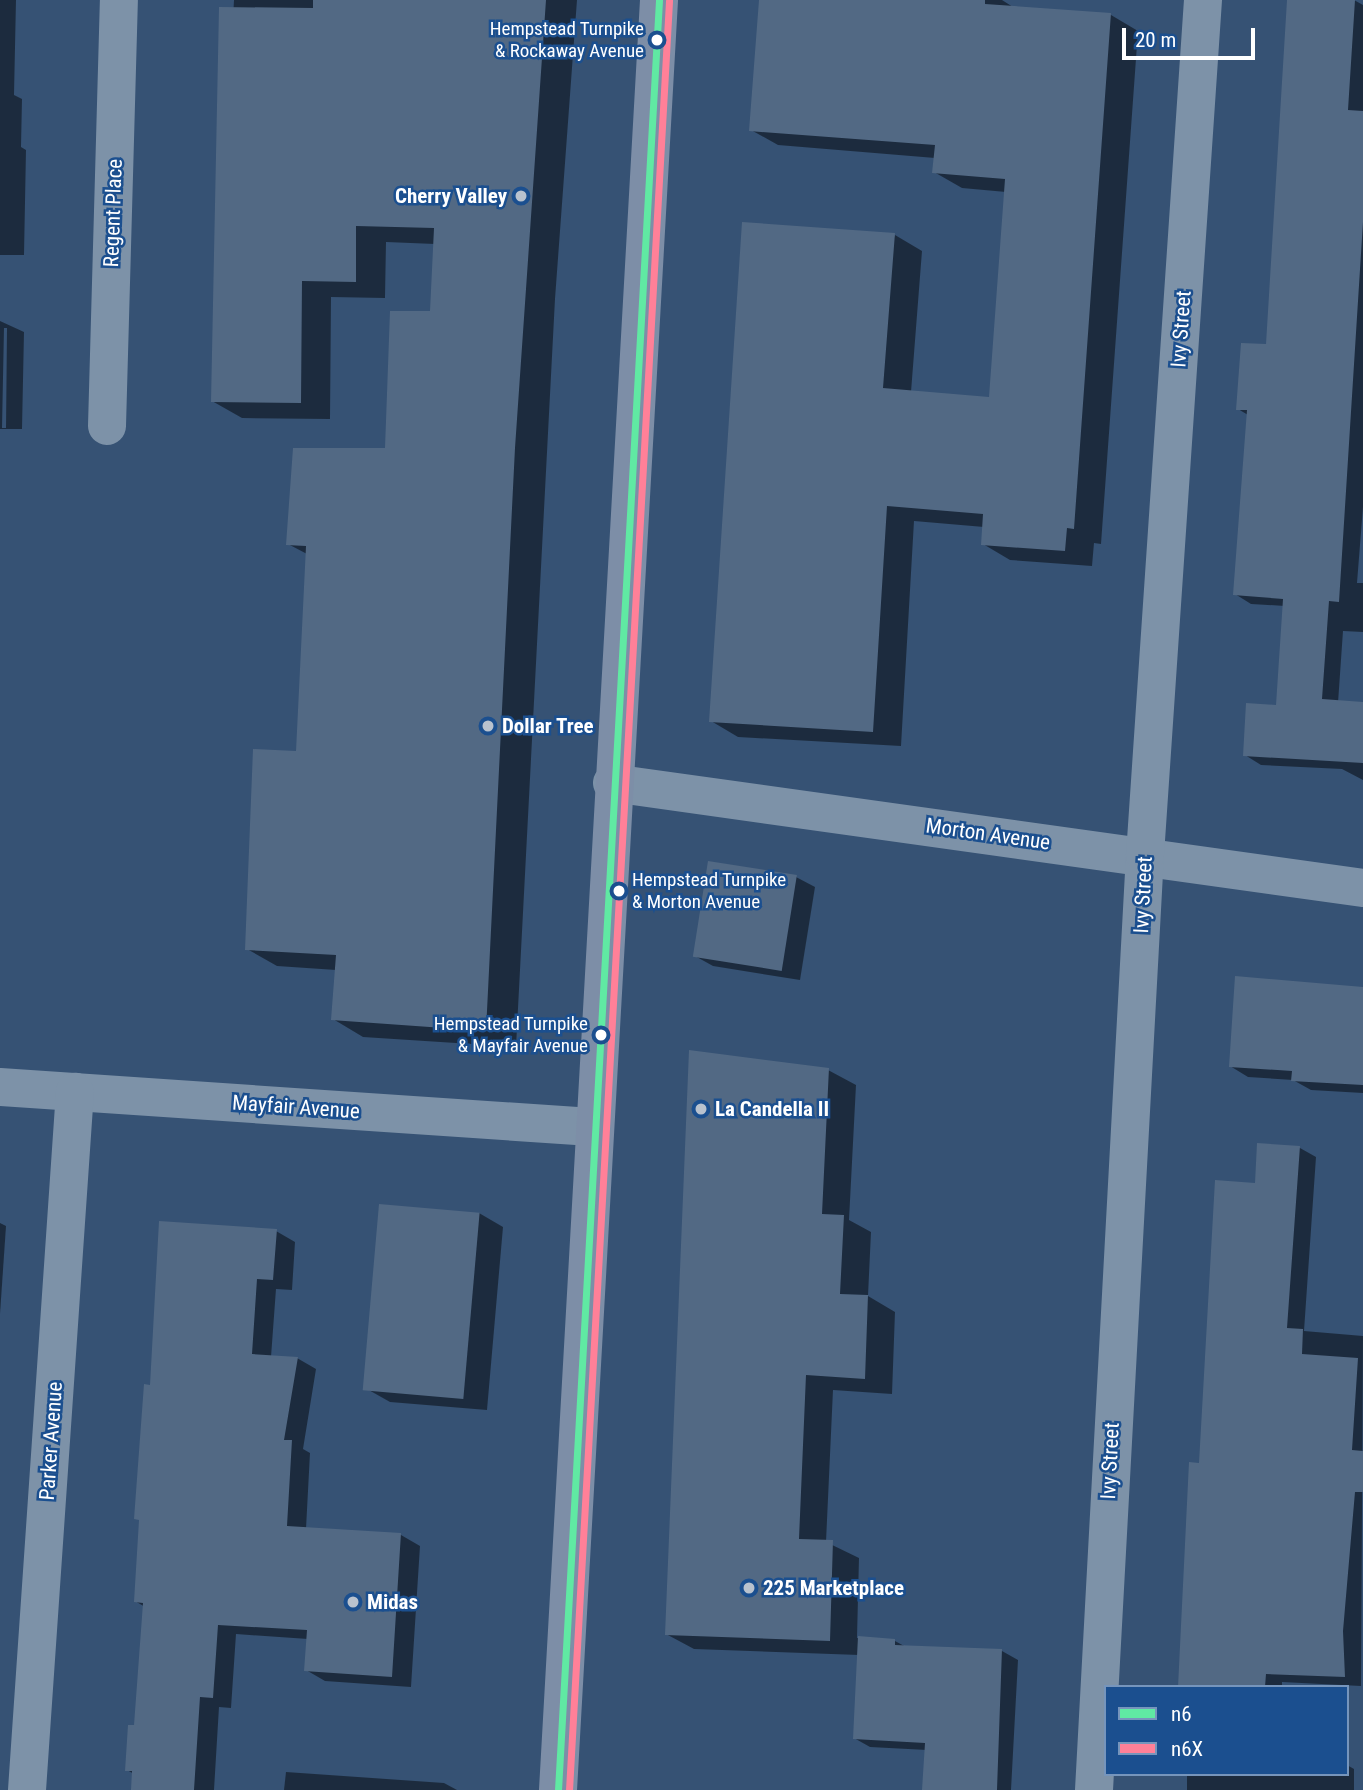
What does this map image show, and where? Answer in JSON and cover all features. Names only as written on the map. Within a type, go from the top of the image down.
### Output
[{"type":"main road","points":[[558,1790],[592,1127],[659,0]]},
{"type":"street","name":"Regent Place","points":[[107,426],[119,0]]},
{"type":"street","name":"Ivy Street","points":[[1094,1790],[1145,855],[1203,0]]},
{"type":"street","name":"Morton Avenue","points":[[612,783],[1145,855],[1363,888]]},
{"type":"street","name":"Mayfair Avenue","points":[[0,1087],[592,1127]]},
{"type":"street","name":"Parker Avenue","points":[[27,1790],[75,1092]]},
{"type":"building","points":[[313,0],[546,0],[515,448],[486,1031],[331,1020],[336,955],[245,950],[253,749],[296,751],[306,546],[286,545],[293,448],[385,448],[390,311],[430,311],[434,228],[356,226],[356,282],[302,281],[301,403],[211,402],[219,7],[313,8]]},
{"type":"building","points":[[759,0],[985,0],[985,4],[1111,13],[1074,529],[1067,528],[1065,551],[981,545],[983,514],[887,506],[873,732],[709,722],[742,222],[895,233],[883,388],[989,397],[1005,179],[932,173],[935,145],[749,131]]},
{"type":"building","points":[[1287,0],[1355,0],[1348,110],[1363,111],[1363,222],[1339,602],[1329,601],[1322,699],[1363,702],[1363,763],[1243,756],[1246,703],[1276,705],[1283,599],[1233,595],[1247,410],[1236,410],[1241,343],[1266,344]]},
{"type":"building","points":[[708,861],[797,875],[782,971],[693,957]]},
{"type":"building","points":[[1235,976],[1363,987],[1363,1085],[1291,1081],[1292,1071],[1229,1067]]},
{"type":"building","points":[[689,1050],[829,1068],[822,1214],[844,1215],[840,1294],[868,1295],[865,1379],[806,1375],[799,1539],[833,1540],[830,1641],[665,1635]]},
{"type":"building","points":[[1257,1143],[1300,1146],[1287,1328],[1303,1329],[1302,1354],[1358,1358],[1352,1450],[1363,1451],[1363,1492],[1355,1492],[1343,1631],[1345,1677],[1266,1674],[1265,1685],[1178,1685],[1189,1462],[1199,1463],[1215,1180],[1255,1183]]},
{"type":"building","points":[[379,1204],[480,1213],[463,1399],[363,1390]]},
{"type":"building","points":[[159,1221],[277,1229],[273,1280],[257,1279],[252,1354],[298,1357],[284,1440],[292,1440],[287,1526],[401,1533],[392,1677],[304,1671],[307,1630],[218,1625],[213,1698],[200,1697],[194,1790],[131,1790],[132,1771],[125,1771],[128,1725],[134,1725],[143,1603],[134,1602],[139,1520],[134,1519],[144,1384],[150,1385]]},
{"type":"building","points":[[858,1636],[895,1639],[895,1645],[1002,1649],[997,1790],[922,1790],[925,1743],[853,1739]]},
{"type":"transit line","name":"n6","points":[[558,1790],[659,0]]},
{"type":"transit line","name":"n6X","points":[[569,1790],[669,1]]},
{"type":"place","name":"Hempstead Turnpike & Rockaway Avenue","points":[[657,40]]},
{"type":"place","name":"Cherry Valley","points":[[521,196]]},
{"type":"place","name":"Dollar Tree","points":[[488,726]]},
{"type":"place","name":"Hempstead Turnpike & Morton Avenue","points":[[619,891]]},
{"type":"place","name":"Hempstead Turnpike & Mayfair Avenue","points":[[601,1035]]},
{"type":"place","name":"La Candella II","points":[[701,1109]]},
{"type":"place","name":"225 Marketplace","points":[[749,1588]]},
{"type":"place","name":"Midas","points":[[353,1602]]}]
